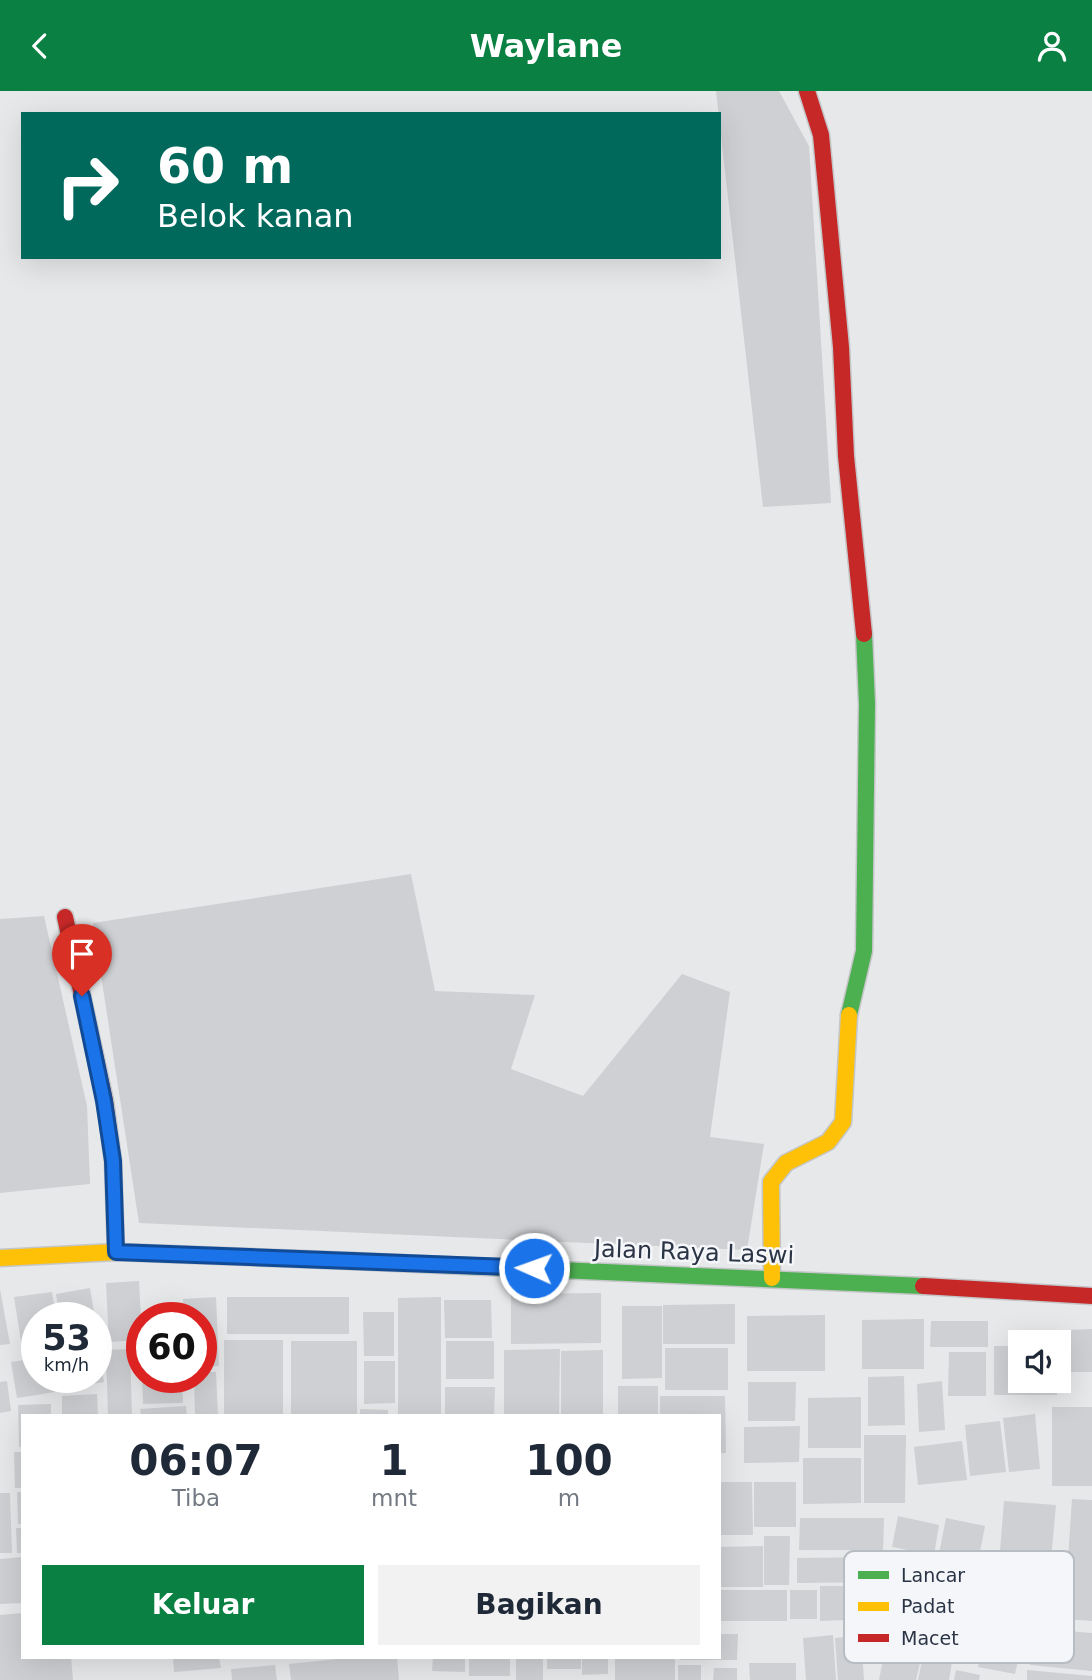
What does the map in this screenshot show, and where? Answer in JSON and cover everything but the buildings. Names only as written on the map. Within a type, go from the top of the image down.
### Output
[{"type":"street","points":[[772,1278],[771,1182],[776,1171],[784,1164],[831,1142],[839,1134],[843,1122],[848,1018],[864,951],[867,704],[862,592],[846,456],[841,347],[821,135],[807,91]]},
{"type":"street","points":[[65,916],[104,1101],[113,1161],[116,1252]]},
{"type":"street","name":"Jalan Raya Laswi","points":[[0,1258],[116,1252],[772,1278],[1092,1296]]},
{"type":"traffic: fast","points":[[849,1015],[864,951],[867,704],[864,634]]},
{"type":"traffic: fast","points":[[353,1261],[923,1286]]},
{"type":"traffic: slow","points":[[772,1278],[771,1182],[786,1163],[828,1142],[843,1122],[849,1015]]},
{"type":"traffic: slow","points":[[0,1258],[116,1252],[353,1261]]},
{"type":"traffic: jam","points":[[807,91],[821,135],[841,347],[846,456],[864,634]]},
{"type":"traffic: jam","points":[[65,917],[105,1101],[113,1161],[116,1252]]},
{"type":"traffic: jam","points":[[923,1286],[1092,1296]]},
{"type":"route","points":[[82,996],[104,1101],[113,1161],[116,1252],[534,1268]]}]
